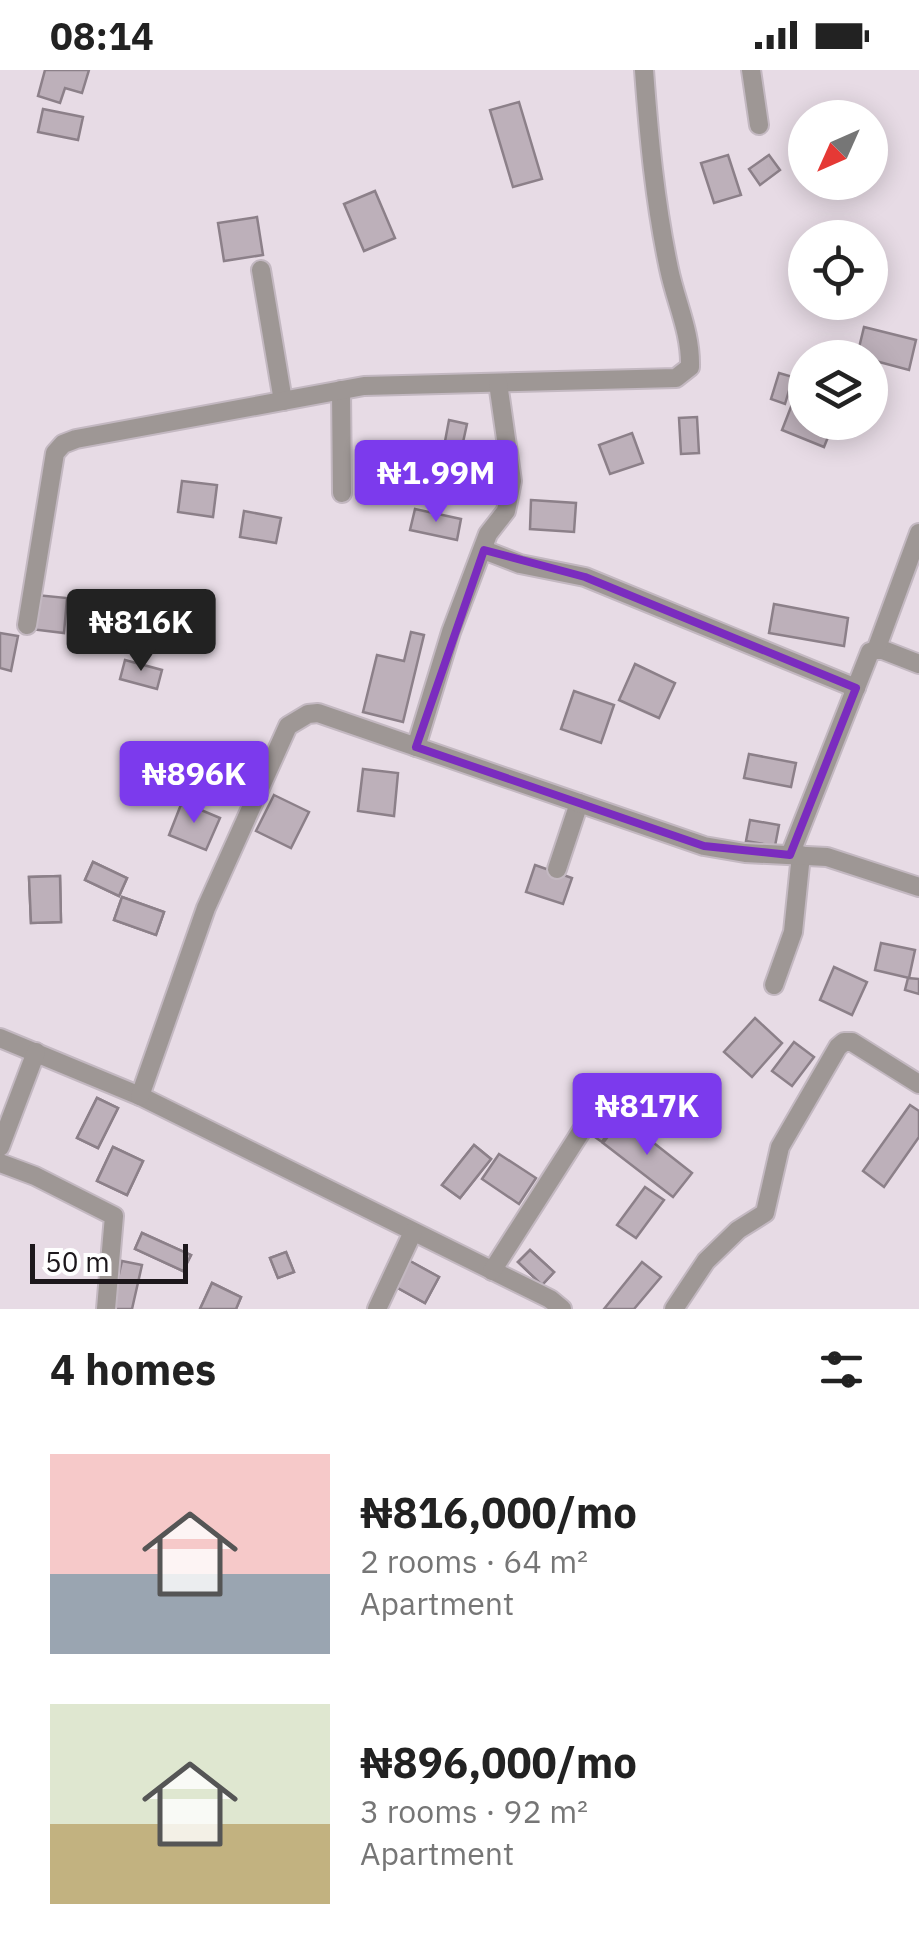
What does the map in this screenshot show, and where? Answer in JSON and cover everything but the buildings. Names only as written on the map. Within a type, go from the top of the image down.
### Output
[{"type":"street","points":[[27,625],[55,453],[63,444],[364,386],[676,378],[690,367],[691,343],[670,274],[651,176],[644,70]]},
{"type":"street","points":[[751,70],[759,125]]},
{"type":"street","points":[[261,270],[284,401]]},
{"type":"street","points":[[416,747],[451,632],[488,534],[506,511],[512,482],[498,383]]},
{"type":"street","points":[[341,390],[342,494]]},
{"type":"street","points":[[876,650],[919,533]]},
{"type":"street","points":[[484,550],[520,564],[585,577],[856,688]]},
{"type":"street","points":[[774,984],[793,932],[795,855],[870,652],[883,650],[919,664]]},
{"type":"street","points":[[140,1096],[206,908],[288,726],[308,714],[318,712],[704,846],[746,854],[827,858],[919,887]]},
{"type":"street","points":[[557,869],[579,803]]},
{"type":"street","points":[[0,1038],[140,1096],[550,1299],[562,1309]]},
{"type":"street","points":[[674,1309],[706,1261],[738,1230],[765,1213],[780,1147],[838,1046],[852,1042],[919,1084]]},
{"type":"street","points":[[0,1147],[36,1052]]},
{"type":"street","points":[[492,1272],[598,1105]]},
{"type":"street","points":[[0,1164],[36,1176],[114,1216],[106,1309]]},
{"type":"street","points":[[377,1309],[413,1232]]},
{"type":"highlighted area","points":[[484,550],[585,577],[856,688],[790,855],[704,846],[416,747]]}]
